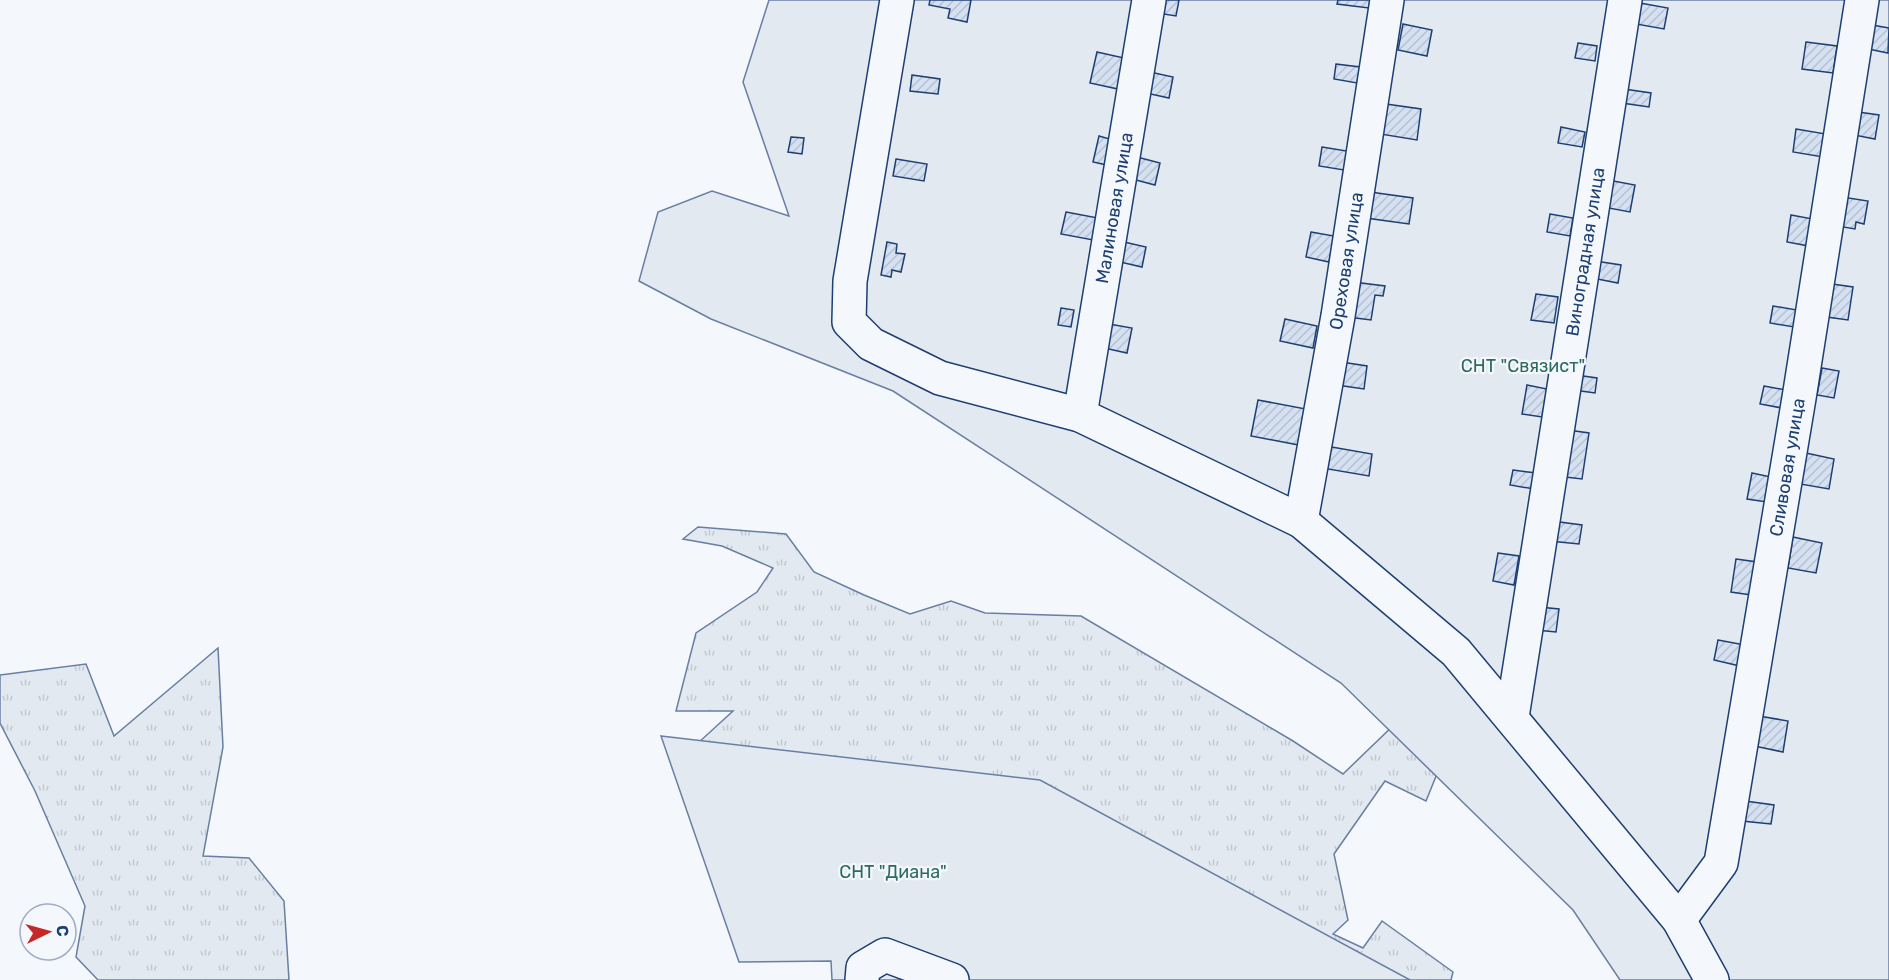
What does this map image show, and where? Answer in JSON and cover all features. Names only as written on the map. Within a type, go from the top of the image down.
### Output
[{"type":"street","points":[[897,0],[850,281],[849,322],[871,344],[940,378],[1080,415],[1301,521],[1456,652],[1679,920],[1712,980]]},
{"type":"street","name":"Малиновая улица","points":[[1080,415],[1149,0]]},
{"type":"street","name":"Ореховая улица","points":[[1301,521],[1340,304],[1387,0]]},
{"type":"street","name":"Виноградная улица","points":[[1512,717],[1625,0]]},
{"type":"street","name":"Сливовая улица","points":[[1679,920],[1721,863],[1799,398],[1862,0]]},
{"type":"street","points":[[862,980],[863,968],[885,954],[952,980]]},
{"type":"green space","name":"СНТ \"Связист\"","points":[[769,0],[1889,0],[1889,980],[1620,980],[1573,910],[1341,683],[893,391],[711,319],[639,281],[658,212],[712,191],[789,216],[743,82]]},
{"type":"green space","points":[[698,527],[786,534],[814,572],[910,614],[951,601],[985,613],[1081,616],[1293,741],[1343,774],[1398,721],[1443,759],[1426,801],[1385,781],[1334,854],[1348,920],[1333,934],[1363,948],[1382,921],[1453,972],[1451,980],[1093,980],[698,743],[733,711],[676,711],[696,633],[757,592],[773,568],[722,546],[683,539]]},
{"type":"green space","points":[[218,648],[223,747],[203,856],[249,858],[284,901],[289,980],[98,980],[78,959],[85,906],[35,791],[0,723],[0,675],[86,664],[114,736]]},
{"type":"green space","name":"СНТ \"Диана\"","points":[[661,736],[1040,780],[1410,980],[832,980],[831,961],[739,962]]},
{"type":"building","points":[[930,0],[971,0],[967,22],[948,18],[950,9],[929,5]]},
{"type":"building","points":[[1159,0],[1179,0],[1176,16],[1157,13]]},
{"type":"building","points":[[1338,0],[1370,0],[1369,8],[1337,4]]},
{"type":"building","points":[[1640,3],[1668,8],[1664,29],[1636,24]]},
{"type":"building","points":[[1403,24],[1432,30],[1427,56],[1398,50]]},
{"type":"building","points":[[1872,25],[1889,28],[1888,53],[1868,49]]},
{"type":"building","points":[[1806,42],[1837,46],[1833,73],[1802,69]]},
{"type":"building","points":[[1578,43],[1597,46],[1595,61],[1575,58]]},
{"type":"building","points":[[1097,52],[1124,58],[1118,89],[1090,83]]},
{"type":"building","points":[[1336,64],[1360,67],[1357,83],[1334,79]]},
{"type":"building","points":[[1150,72],[1173,77],[1169,98],[1146,93]]},
{"type":"building","points":[[912,75],[940,79],[938,94],[910,91]]},
{"type":"building","points":[[1624,89],[1651,93],[1649,107],[1622,103]]},
{"type":"building","points":[[1379,103],[1421,109],[1417,140],[1374,133]]},
{"type":"building","points":[[1858,112],[1879,115],[1875,139],[1854,135]]},
{"type":"building","points":[[1561,127],[1585,132],[1582,147],[1558,143]]},
{"type":"building","points":[[1796,129],[1826,134],[1823,157],[1793,152]]},
{"type":"building","points":[[1099,136],[1113,140],[1107,165],[1093,162]]},
{"type":"building","points":[[791,137],[804,138],[802,154],[788,152]]},
{"type":"building","points":[[1322,147],[1353,152],[1350,171],[1319,166]]},
{"type":"building","points":[[1137,157],[1160,163],[1155,185],[1132,179]]},
{"type":"building","points":[[896,159],[927,164],[924,181],[893,176]]},
{"type":"building","points":[[1608,180],[1635,185],[1630,212],[1603,207]]},
{"type":"building","points":[[1370,192],[1413,198],[1409,224],[1366,218]]},
{"type":"building","points":[[1842,197],[1868,201],[1864,224],[1856,222],[1855,229],[1837,226]]},
{"type":"building","points":[[1066,212],[1098,218],[1093,240],[1061,234]]},
{"type":"building","points":[[1550,214],[1573,218],[1570,236],[1547,232]]},
{"type":"building","points":[[1791,215],[1813,219],[1809,246],[1787,242]]},
{"type":"building","points":[[1311,232],[1334,236],[1329,262],[1306,257]]},
{"type":"building","points":[[887,242],[897,244],[896,253],[905,254],[901,272],[892,270],[891,277],[881,275]]},
{"type":"building","points":[[1124,242],[1146,247],[1142,267],[1120,262]]},
{"type":"building","points":[[1595,261],[1621,265],[1618,283],[1592,278]]},
{"type":"building","points":[[1353,282],[1385,286],[1383,296],[1375,295],[1371,320],[1348,317]]},
{"type":"building","points":[[1832,284],[1853,287],[1848,320],[1827,317]]},
{"type":"building","points":[[1536,294],[1558,297],[1554,323],[1531,320]]},
{"type":"building","points":[[1773,306],[1797,310],[1794,327],[1770,323]]},
{"type":"building","points":[[1061,308],[1074,310],[1071,327],[1058,325]]},
{"type":"building","points":[[1285,319],[1317,326],[1313,348],[1280,341]]},
{"type":"building","points":[[1109,324],[1132,328],[1127,353],[1104,348]]},
{"type":"building","points":[[1341,362],[1367,366],[1364,389],[1337,385]]},
{"type":"building","points":[[1822,368],[1839,371],[1834,398],[1817,395]]},
{"type":"building","points":[[1576,375],[1597,378],[1595,393],[1574,390]]},
{"type":"building","points":[[1527,385],[1547,389],[1542,417],[1522,414]]},
{"type":"building","points":[[1764,386],[1786,390],[1782,408],[1760,404]]},
{"type":"building","points":[[1258,400],[1306,409],[1304,446],[1251,436]]},
{"type":"building","points":[[1568,430],[1589,433],[1582,479],[1557,476]]},
{"type":"building","points":[[1326,446],[1372,454],[1369,476],[1322,468]]},
{"type":"building","points":[[1806,453],[1834,459],[1829,489],[1800,484]]},
{"type":"building","points":[[1513,470],[1536,473],[1534,489],[1510,485]]},
{"type":"building","points":[[1752,473],[1771,477],[1767,502],[1747,499]]},
{"type":"building","points":[[1552,521],[1582,525],[1579,544],[1550,541]]},
{"type":"building","points":[[1793,537],[1822,543],[1816,573],[1788,568]]},
{"type":"building","points":[[1498,553],[1519,556],[1514,585],[1493,581]]},
{"type":"building","points":[[1736,559],[1757,562],[1751,595],[1731,592]]},
{"type":"building","points":[[1539,607],[1559,609],[1556,632],[1536,630]]},
{"type":"building","points":[[1718,640],[1745,645],[1740,666],[1714,660]]},
{"type":"building","points":[[1759,716],[1788,721],[1783,752],[1754,746]]},
{"type":"building","points":[[1745,801],[1774,805],[1771,824],[1742,821]]}]
